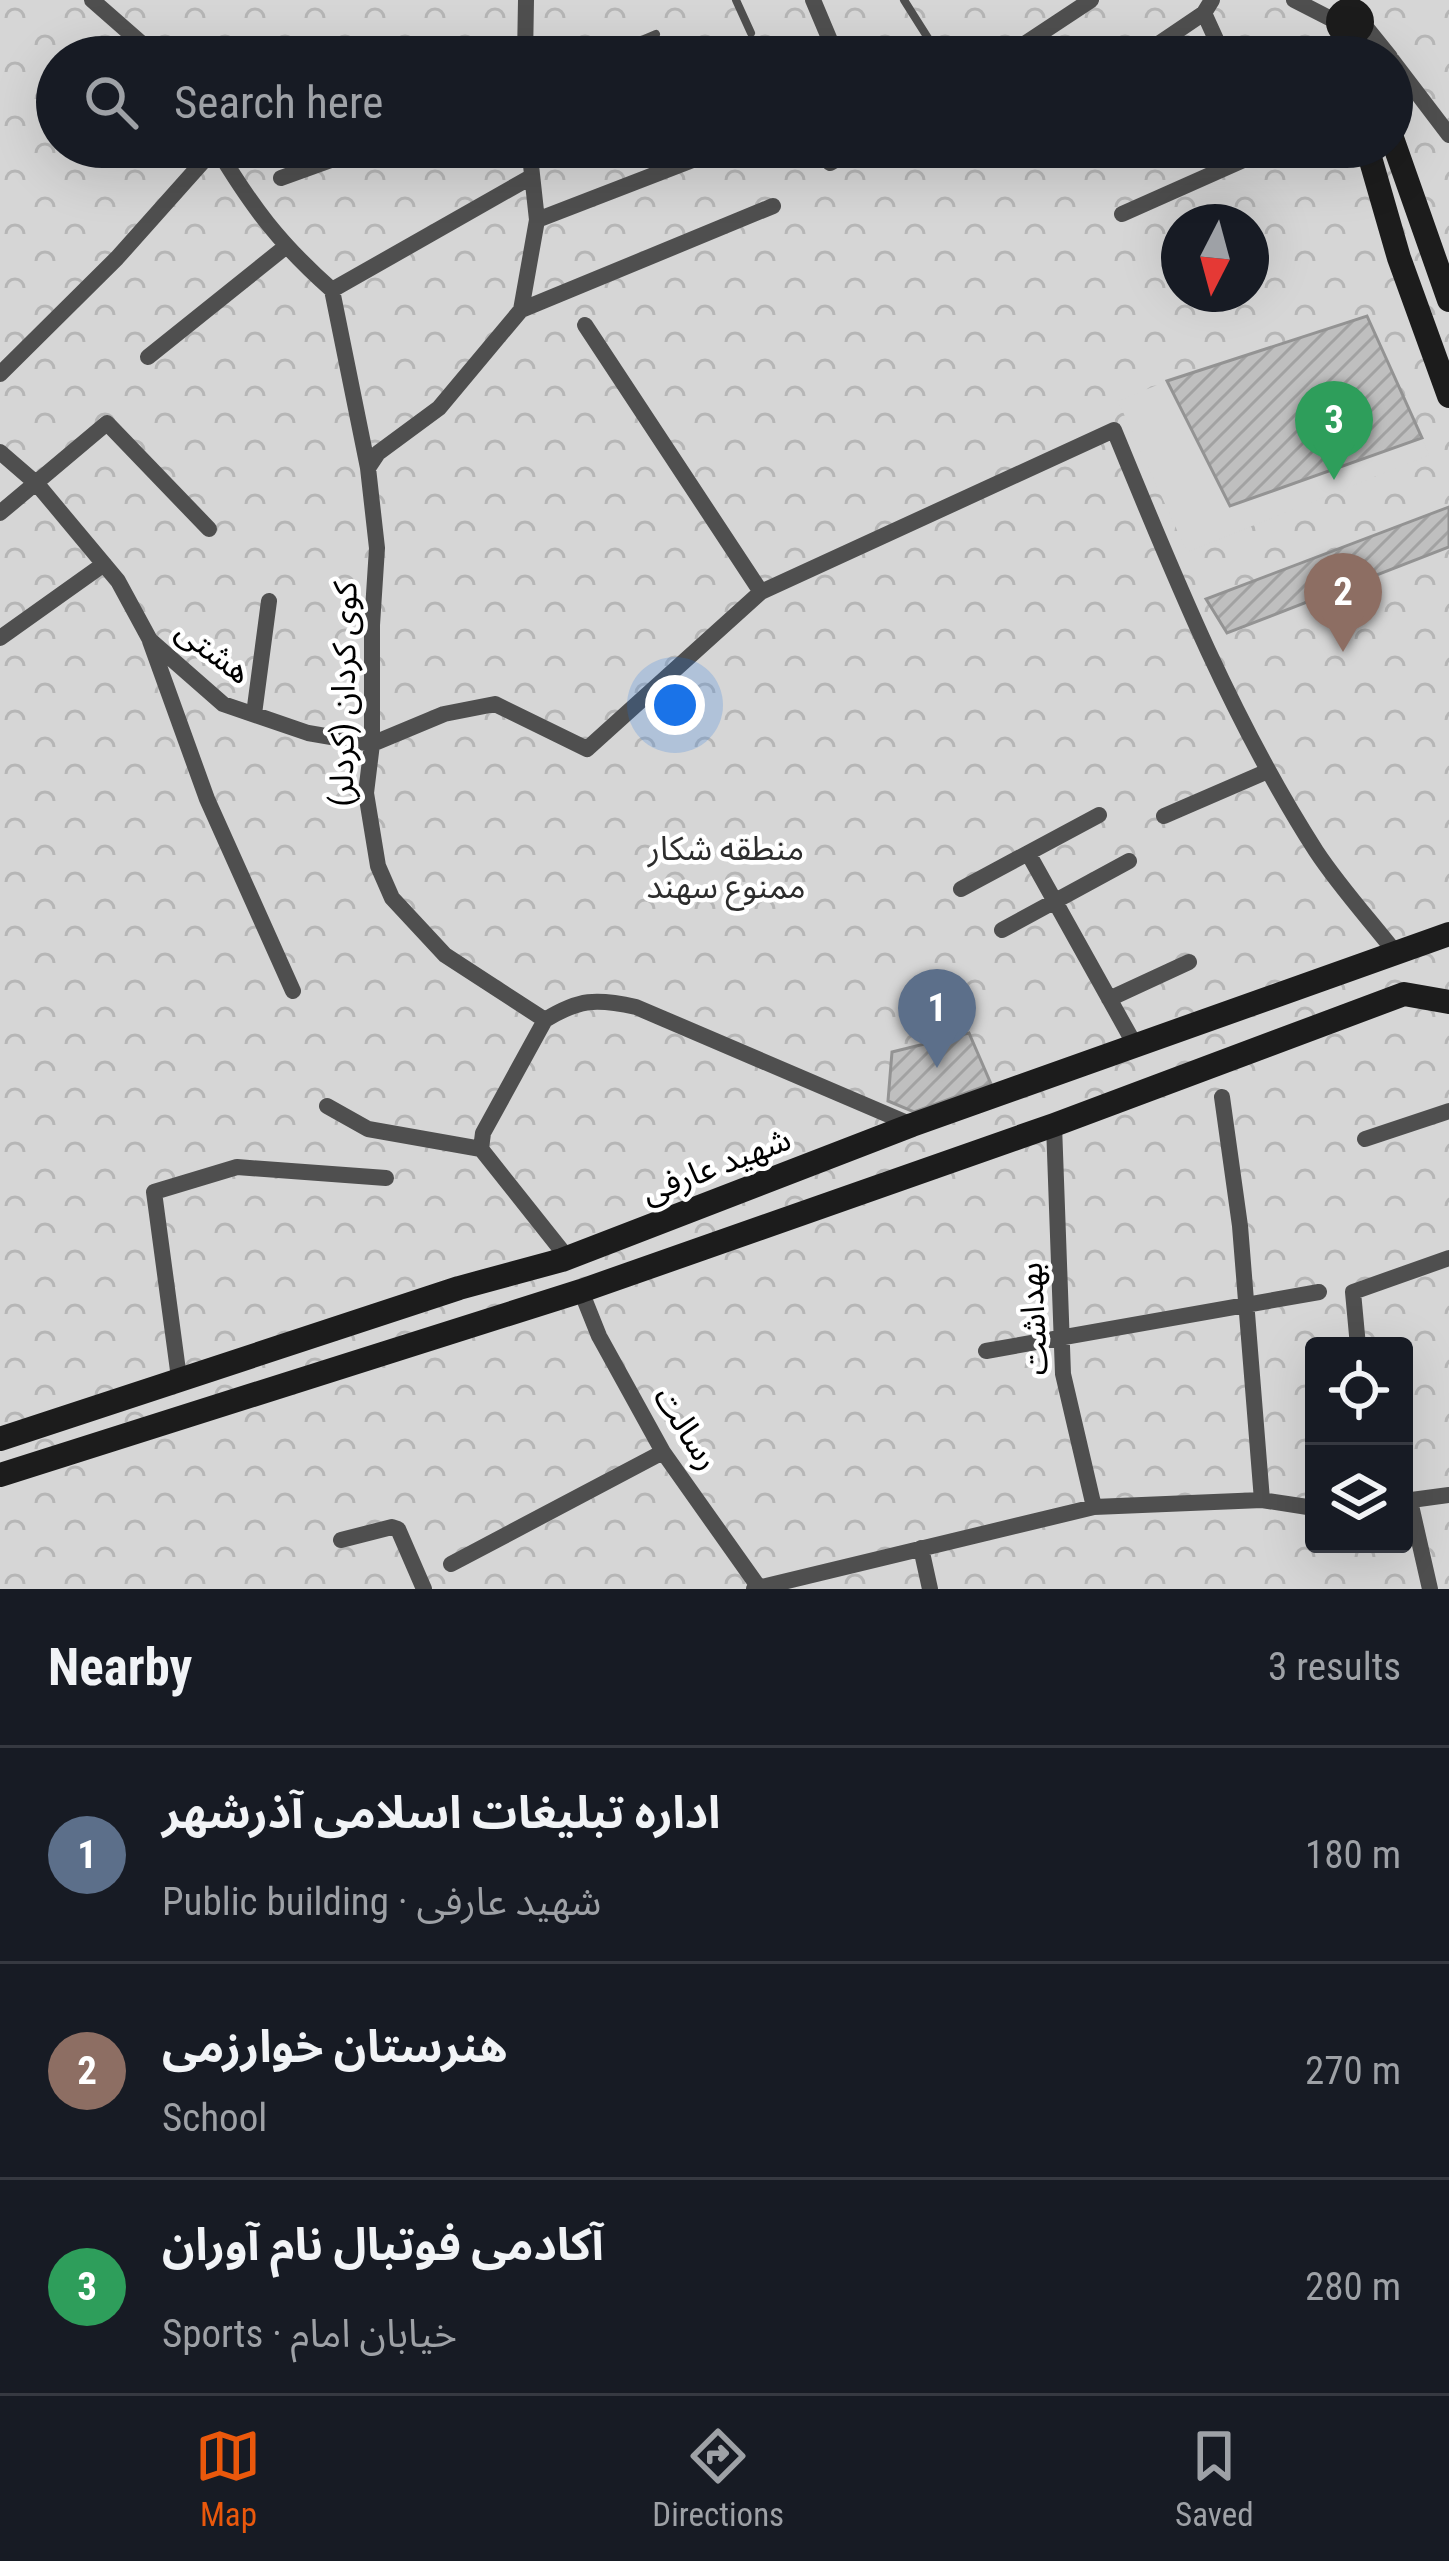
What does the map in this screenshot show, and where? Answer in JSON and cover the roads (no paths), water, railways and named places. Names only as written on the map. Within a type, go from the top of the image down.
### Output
[{"type":"street","points":[[92,0],[133,36]]},
{"type":"street","points":[[813,0],[828,36]]},
{"type":"street","points":[[1037,36],[1091,0]]},
{"type":"street","points":[[1294,0],[1349,11],[1371,36]]},
{"type":"street","points":[[527,36],[528,4]]},
{"type":"street","points":[[1168,36],[1208,7],[1217,36]]},
{"type":"street","points":[[1413,87],[1449,135]]},
{"type":"street","points":[[0,374],[117,258],[197,168]]},
{"type":"street","points":[[229,168],[284,248],[332,290],[531,177]]},
{"type":"street","points":[[281,178],[309,168]]},
{"type":"street","points":[[521,310],[537,220],[531,168]]},
{"type":"street","points":[[537,220],[672,168]]},
{"type":"street","points":[[1122,214],[1226,168]]},
{"type":"street","points":[[1372,168],[1449,396]]},
{"type":"street","points":[[1403,168],[1449,300]]},
{"type":"street","points":[[368,468],[378,453],[439,408],[521,310],[773,206]]},
{"type":"street","points":[[148,357],[284,248]]},
{"type":"street","name":"کوی کردان (کردلر)","points":[[332,290],[368,468],[377,548],[371,625],[372,744],[366,793],[378,866],[392,898],[445,955],[545,1020]]},
{"type":"street","points":[[585,325],[761,592]]},
{"type":"street","points":[[0,513],[106,423],[209,529]]},
{"type":"street","points":[[372,744],[444,714],[495,704],[587,749],[761,592],[1114,430],[1173,574],[1268,771],[1318,854],[1395,952]]},
{"type":"street","name":"هشتی","points":[[0,452],[37,484],[104,565],[150,640],[223,704],[308,733],[372,744]]},
{"type":"street","points":[[0,638],[104,565]]},
{"type":"street","points":[[254,714],[269,601]]},
{"type":"street","points":[[150,640],[207,799],[293,991]]},
{"type":"street","points":[[1164,817],[1268,771]]},
{"type":"street","points":[[962,889],[1099,815]]},
{"type":"street","points":[[1028,854],[1135,1045]]},
{"type":"street","points":[[1002,930],[1129,861]]},
{"type":"street","name":"شهید عارفی","points":[[0,1439],[567,1257],[912,1125],[1449,934]]},
{"type":"street","points":[[1108,999],[1189,962]]},
{"type":"street","points":[[0,1475],[580,1290],[1054,1125],[1404,994],[1449,1002]]},
{"type":"street","points":[[481,1148],[483,1133],[545,1020],[572,1003],[636,1007],[912,1125]]},
{"type":"street","points":[[1222,1097],[1240,1226],[1262,1500]]},
{"type":"street","points":[[327,1106],[368,1129],[481,1148],[567,1257],[586,1258],[593,1268],[593,1280],[580,1290]]},
{"type":"street","points":[[1365,1139],[1449,1111]]},
{"type":"street","name":"بهداشت","points":[[1054,1125],[1063,1374],[1094,1507]]},
{"type":"street","points":[[179,1378],[154,1192],[237,1167],[386,1178]]},
{"type":"street","points":[[1357,1337],[1353,1292],[1449,1258]]},
{"type":"street","name":"رسالت","points":[[580,1290],[599,1336],[663,1451],[758,1588]]},
{"type":"street","points":[[986,1352],[1319,1292]]},
{"type":"street","points":[[451,1564],[663,1451]]},
{"type":"street","points":[[1413,1500],[1449,1495]]},
{"type":"street","points":[[758,1588],[1094,1507],[1262,1500],[1305,1507]]},
{"type":"street","points":[[1413,1524],[1430,1589]]},
{"type":"street","points":[[341,1540],[398,1529],[424,1589]]},
{"type":"street","points":[[921,1548],[930,1589]]},
{"type":"lane","points":[[736,0],[751,33]]},
{"type":"lane","points":[[904,0],[927,36]]},
{"type":"lane","points":[[651,36],[656,34]]},
{"type":"place","name":"آکادمی فوتبال نام آوران","points":[[1334,480]]},
{"type":"place","name":"هنرستان خوارزمی","points":[[1343,652]]},
{"type":"place","name":"اداره تبلیغات اسلامی آذرشهر","points":[[937,1068]]},
{"type":"park label","name":"منطقه شکار ممنوع سهند","points":[[726,867]]}]
